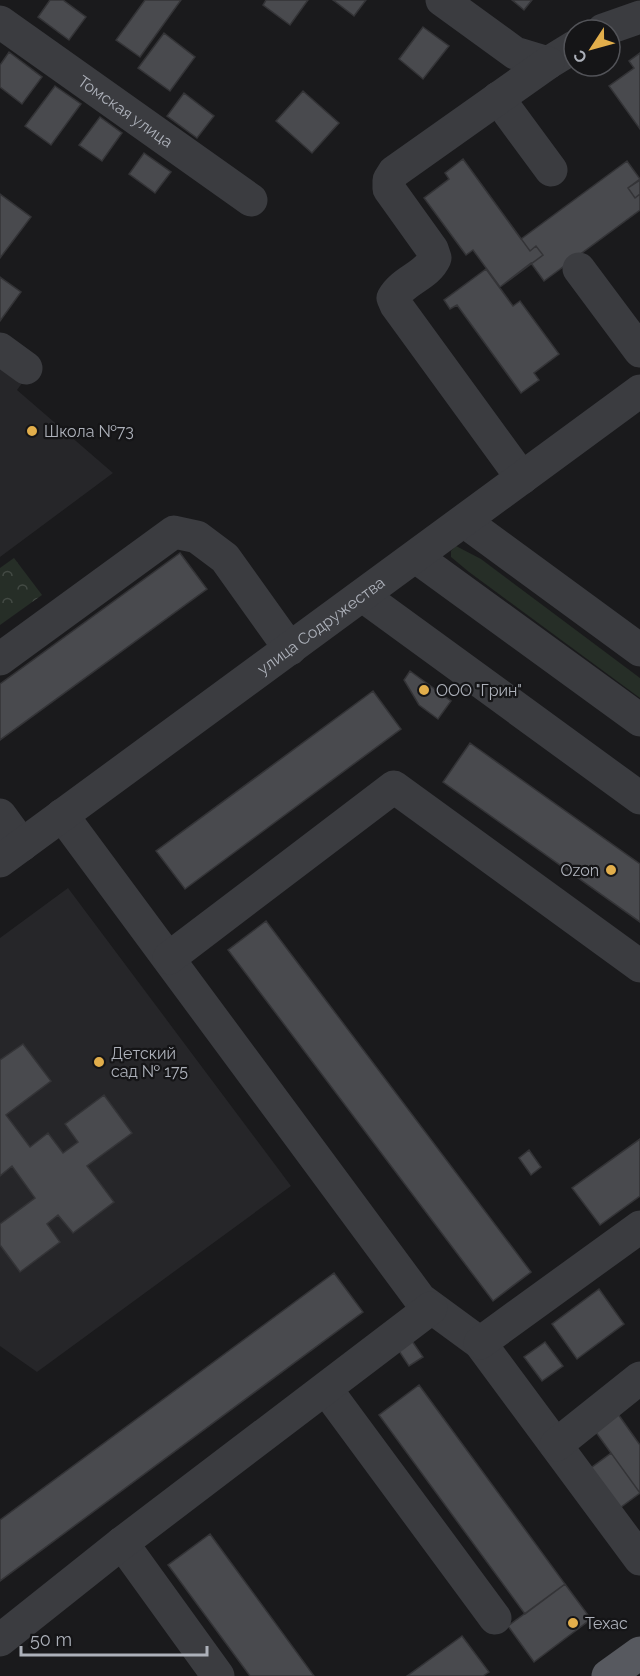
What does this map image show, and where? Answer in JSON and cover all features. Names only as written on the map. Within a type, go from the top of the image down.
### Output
[{"type":"main road","points":[[608,1676],[640,1653]]},
{"type":"street","points":[[442,0],[515,53],[561,55]]},
{"type":"street","points":[[622,23],[640,17]]},
{"type":"street","name":"Томская улица","points":[[0,22],[250,200]]},
{"type":"street","points":[[522,478],[396,305],[393,298],[398,290],[432,265],[435,258],[432,249],[389,189],[389,180],[394,172],[561,55]]},
{"type":"street","points":[[498,98],[551,170]]},
{"type":"street","points":[[579,268],[640,351]]},
{"type":"street","points":[[0,349],[26,368]]},
{"type":"street","name":"улица Содружества","points":[[11,853],[640,392]]},
{"type":"street","points":[[464,521],[640,650]]},
{"type":"street","points":[[0,659],[174,532],[197,537],[225,558],[290,649]]},
{"type":"street","points":[[416,557],[640,720]]},
{"type":"street","points":[[363,596],[640,798]]},
{"type":"street","points":[[169,958],[394,787],[640,966]]},
{"type":"street","points":[[0,815],[11,853]]},
{"type":"street","points":[[62,815],[420,1299],[480,1343],[640,1559]]},
{"type":"street","points":[[480,1343],[640,1227]]},
{"type":"street","points":[[0,1640],[122,1543],[431,1308]]},
{"type":"street","points":[[556,1446],[640,1378]]},
{"type":"street","points":[[326,1389],[495,1618]]},
{"type":"street","points":[[122,1543],[218,1676]]},
{"type":"shaded area","name":"Школа №73","points":[[0,361],[25,379],[17,390],[113,473],[0,557]]},
{"type":"shaded area","name":"Детский сад № 175","points":[[68,888],[291,1186],[37,1372],[0,1346],[0,938]]},
{"type":"green space","points":[[456,546],[481,559],[640,678],[640,698],[469,572],[451,557],[451,551]]},
{"type":"green space","points":[[14,558],[42,595],[0,625],[0,568]]},
{"type":"building","points":[[50,0],[63,0],[86,17],[69,40],[38,17]]},
{"type":"building","points":[[145,0],[181,0],[140,57],[116,40]]},
{"type":"building","points":[[266,0],[308,0],[290,25],[263,5]]},
{"type":"building","points":[[333,0],[366,0],[354,16]]},
{"type":"building","points":[[512,0],[532,0],[524,10]]},
{"type":"building","points":[[423,27],[449,46],[423,79],[399,59]]},
{"type":"building","points":[[164,33],[195,57],[170,91],[138,68]]},
{"type":"building","points":[[9,52],[42,77],[22,104],[0,87],[0,65]]},
{"type":"building","points":[[640,53],[640,129],[609,86],[634,68],[629,61]]},
{"type":"building","points":[[55,86],[81,104],[51,145],[25,126]]},
{"type":"building","points":[[303,91],[339,123],[312,153],[276,121]]},
{"type":"building","points":[[184,93],[214,116],[197,138],[167,116]]},
{"type":"building","points":[[100,117],[122,133],[102,161],[79,145]]},
{"type":"building","points":[[144,153],[171,172],[155,193],[129,174]]},
{"type":"building","points":[[463,159],[521,239],[627,161],[640,179],[628,188],[635,198],[640,194],[640,210],[544,281],[531,263],[500,287],[473,250],[466,255],[424,198],[449,179],[445,173]]},
{"type":"building","points":[[463,159],[530,251],[536,246],[543,255],[500,287],[473,250],[466,255],[424,198],[449,179],[445,173]]},
{"type":"building","points":[[640,180],[640,194],[635,198],[628,188]]},
{"type":"building","points":[[0,194],[31,217],[0,258]]},
{"type":"building","points":[[486,269],[513,306],[520,301],[559,354],[534,373],[539,380],[521,393],[457,305],[450,309],[444,300]]},
{"type":"building","points":[[0,277],[21,292],[0,321]]},
{"type":"building","points":[[180,553],[207,589],[0,740],[0,684]]},
{"type":"building","name":"ООО \"Грин\"","points":[[410,671],[451,701],[438,719],[419,705],[404,680]]},
{"type":"building","points":[[373,691],[401,729],[185,889],[156,851]]},
{"type":"building","points":[[470,743],[640,864],[640,922],[443,782]]},
{"type":"building","points":[[266,921],[531,1272],[493,1301],[228,950]]},
{"type":"building","points":[[23,1044],[51,1081],[6,1115],[30,1147],[48,1133],[63,1153],[78,1142],[65,1124],[104,1095],[132,1133],[87,1166],[114,1202],[73,1233],[58,1215],[47,1224],[60,1242],[20,1272],[0,1245],[0,1224],[35,1198],[12,1166],[0,1176],[0,1060]]},
{"type":"building","points":[[640,1139],[640,1196],[600,1225],[572,1188]]},
{"type":"building","points":[[529,1150],[541,1167],[531,1175],[519,1158]]},
{"type":"building","points":[[334,1273],[363,1312],[0,1581],[0,1520]]},
{"type":"building","points":[[599,1289],[624,1324],[577,1359],[552,1324]]},
{"type":"building","points":[[412,1341],[423,1357],[409,1366],[399,1351]]},
{"type":"building","points":[[545,1342],[563,1366],[542,1381],[524,1357]]},
{"type":"building","points":[[419,1385],[565,1584],[525,1614],[379,1415]]},
{"type":"building","points":[[613,1407],[640,1445],[640,1493],[613,1513],[584,1473],[611,1453],[590,1424]]},
{"type":"building","points":[[613,1407],[640,1445],[640,1493],[590,1424]]},
{"type":"building","points":[[210,1534],[314,1676],[250,1676],[168,1565]]},
{"type":"building","points":[[565,1584],[591,1619],[534,1662],[508,1626]]},
{"type":"building","points":[[462,1636],[489,1672],[483,1676],[407,1676]]},
{"type":"place","name":"Школа №73","points":[[32,431]]},
{"type":"place","name":"ООО \"Грин\"","points":[[424,690]]},
{"type":"place","name":"Ozon","points":[[611,870]]},
{"type":"place","name":"Детский сад № 175","points":[[99,1062]]},
{"type":"place","name":"Техас","points":[[573,1623]]}]
